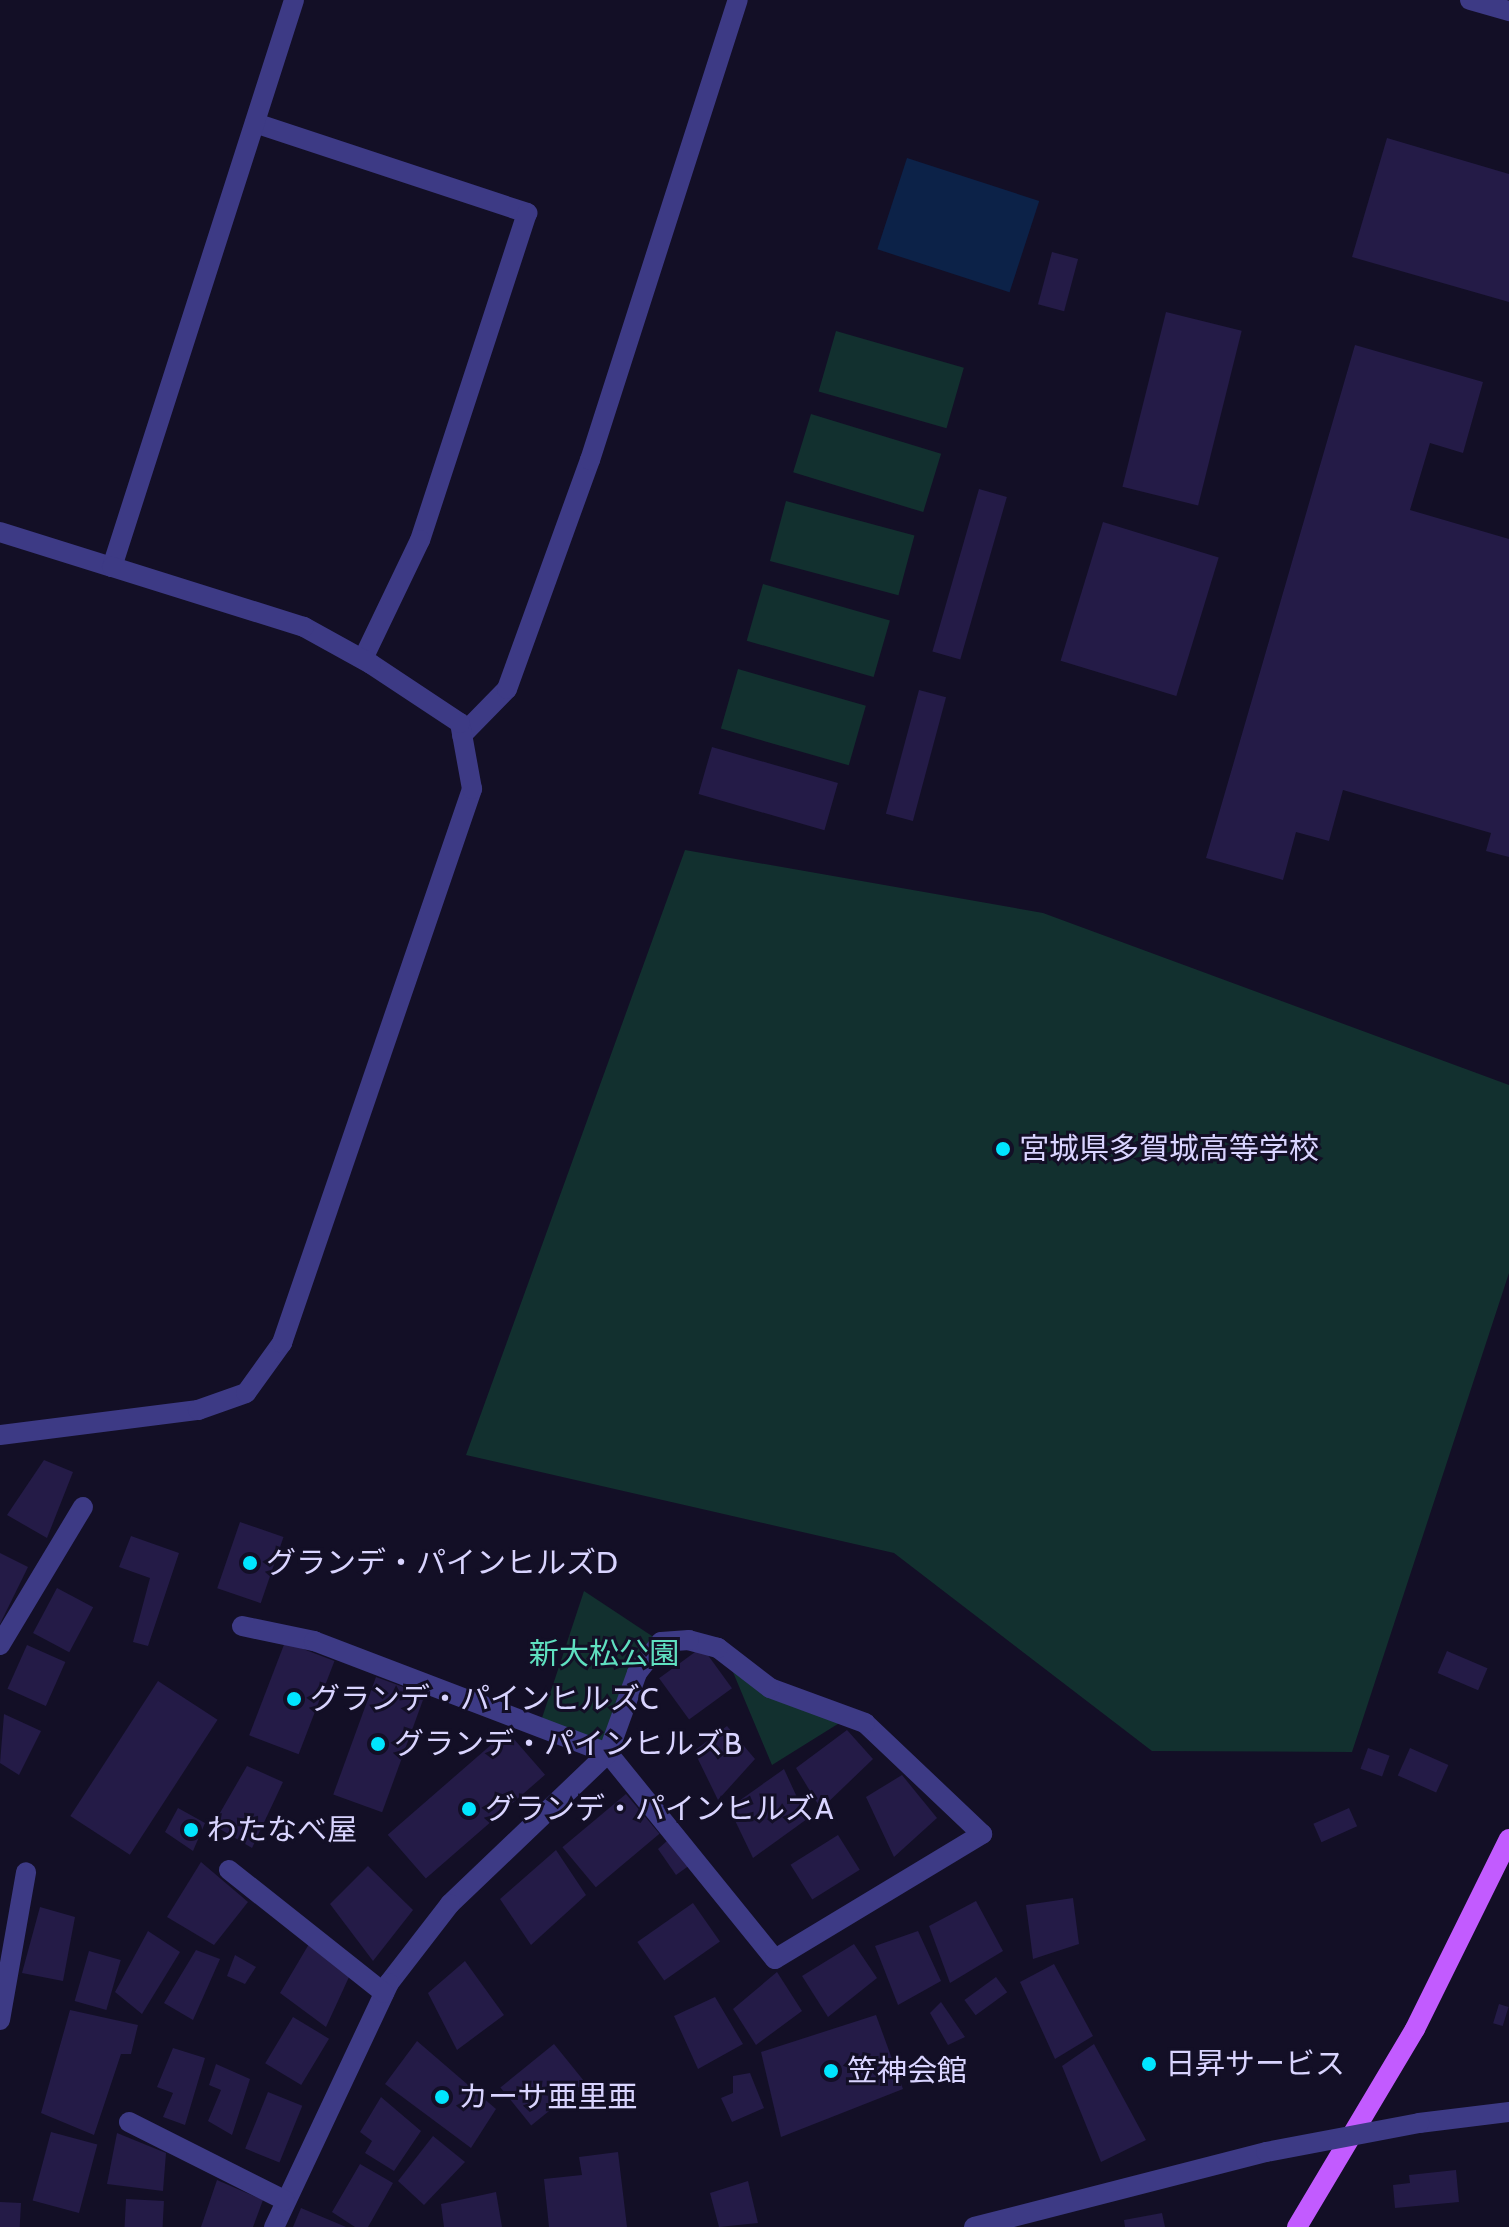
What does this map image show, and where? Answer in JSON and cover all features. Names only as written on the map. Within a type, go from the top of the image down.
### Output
[{"type":"main road","points":[[1297,2227],[1415,2029],[1509,1839]]},
{"type":"street","points":[[112,567],[294,0]]},
{"type":"street","points":[[462,735],[507,689],[590,460],[738,0]]},
{"type":"street","points":[[1470,0],[1509,11]]},
{"type":"street","points":[[255,123],[527,213],[420,540],[363,659]]},
{"type":"street","points":[[0,532],[304,627],[363,659],[460,723],[472,789],[282,1343],[246,1393],[198,1410],[0,1435]]},
{"type":"street","points":[[0,1645],[83,1507]]},
{"type":"street","points":[[242,1626],[314,1641],[608,1753],[775,1959],[982,1834],[865,1723],[770,1688],[718,1648],[689,1640],[661,1642],[637,1673],[608,1753],[450,1904],[384,1993],[284,2200],[274,2227]]},
{"type":"street","points":[[229,1870],[384,1993]]},
{"type":"street","points":[[0,2020],[26,1872]]},
{"type":"street","points":[[974,2227],[1266,2152],[1419,2123],[1509,2112]]},
{"type":"street","points":[[129,2122],[284,2200]]},
{"type":"green space","points":[[836,331],[964,368],[946,428],[819,392]]},
{"type":"green space","points":[[811,414],[941,454],[923,512],[793,472]]},
{"type":"green space","points":[[786,501],[914,535],[898,595],[770,561]]},
{"type":"green space","points":[[763,584],[890,620],[874,677],[747,641]]},
{"type":"green space","points":[[738,669],[866,706],[849,765],[721,729]]},
{"type":"green space","points":[[685,850],[1043,913],[1509,1085],[1509,1273],[1352,1752],[1152,1751],[894,1553],[466,1455]]},
{"type":"green space","name":"新大松公園","points":[[584,1591],[661,1642],[608,1753],[541,1721]]},
{"type":"green space","points":[[725,1653],[770,1688],[849,1717],[772,1765]]},
{"type":"water","points":[[907,158],[1039,201],[1010,292],[877,249]]},
{"type":"building","points":[[1387,138],[1509,174],[1509,302],[1352,257]]},
{"type":"building","points":[[1052,252],[1078,259],[1064,311],[1038,304]]},
{"type":"building","points":[[1166,312],[1242,331],[1198,506],[1122,487]]},
{"type":"building","points":[[1355,345],[1483,382],[1463,453],[1430,443],[1410,510],[1509,539],[1509,857],[1486,851],[1491,833],[1343,790],[1329,841],[1296,832],[1283,880],[1206,858]]},
{"type":"building","points":[[979,489],[1007,497],[960,659],[932,651]]},
{"type":"building","points":[[1103,522],[1219,557],[1176,696],[1061,661]]},
{"type":"building","points":[[919,690],[946,697],[913,821],[886,814]]},
{"type":"building","points":[[712,747],[838,783],[824,830],[698,794]]},
{"type":"building","points":[[44,1460],[73,1472],[47,1538],[7,1515]]},
{"type":"building","name":"グランデ・パインヒルズD","points":[[240,1522],[283,1537],[261,1603],[217,1588]]},
{"type":"building","points":[[131,1536],[179,1553],[148,1646],[133,1642],[150,1578],[119,1567]]},
{"type":"building","points":[[0,1553],[28,1567],[0,1624]]},
{"type":"building","points":[[57,1588],[93,1607],[69,1652],[33,1633]]},
{"type":"building","name":"グランデ・パインヒルズC","points":[[285,1642],[334,1661],[299,1754],[249,1735]]},
{"type":"building","points":[[27,1645],[65,1662],[46,1706],[7,1689]]},
{"type":"building","points":[[702,1647],[732,1688],[689,1719],[659,1678]]},
{"type":"building","points":[[1447,1651],[1488,1668],[1478,1690],[1438,1673]]},
{"type":"building","name":"グランデ・パインヒルズB","points":[[376,1677],[425,1695],[382,1812],[333,1794]]},
{"type":"building","points":[[158,1681],[218,1720],[130,1855],[70,1816]]},
{"type":"building","points":[[4,1714],[41,1731],[19,1775],[0,1763]]},
{"type":"building","points":[[727,1726],[755,1759],[718,1800],[694,1751]]},
{"type":"building","points":[[847,1730],[873,1759],[821,1809],[796,1768]]},
{"type":"building","name":"グランデ・パインヒルズA","points":[[507,1731],[545,1775],[426,1878],[388,1835]]},
{"type":"building","points":[[1368,1748],[1390,1756],[1382,1777],[1360,1769]]},
{"type":"building","points":[[1410,1748],[1448,1765],[1436,1792],[1398,1775]]},
{"type":"building","points":[[247,1766],[283,1782],[252,1848],[213,1825]]},
{"type":"building","points":[[784,1769],[807,1819],[753,1858],[729,1808]]},
{"type":"building","points":[[902,1775],[937,1818],[894,1857],[866,1797]]},
{"type":"building","points":[[626,1794],[659,1834],[596,1887],[562,1847]]},
{"type":"building","points":[[178,1808],[205,1823],[193,1851],[165,1832]]},
{"type":"building","points":[[1349,1808],[1357,1826],[1322,1842],[1313,1824]]},
{"type":"building","points":[[838,1835],[860,1870],[812,1899],[791,1865]]},
{"type":"building","points":[[668,1840],[690,1865],[676,1875],[658,1849]]},
{"type":"building","points":[[556,1850],[586,1895],[531,1945],[500,1899]]},
{"type":"building","points":[[201,1862],[248,1902],[214,1945],[167,1917]]},
{"type":"building","points":[[368,1866],[413,1910],[373,1961],[330,1904]]},
{"type":"building","points":[[1073,1898],[1079,1944],[1033,1959],[1026,1905]]},
{"type":"building","points":[[976,1901],[1003,1951],[950,1983],[929,1926]]},
{"type":"building","points":[[693,1903],[720,1942],[664,1981],[637,1942]]},
{"type":"building","points":[[40,1907],[75,1917],[63,1981],[22,1973]]},
{"type":"building","points":[[148,1931],[180,1952],[142,2014],[115,1992]]},
{"type":"building","points":[[918,1931],[941,1981],[898,2005],[875,1946]]},
{"type":"building","points":[[309,1944],[349,1977],[326,2027],[280,1993]]},
{"type":"building","points":[[854,1944],[877,1978],[828,2017],[802,1976]]},
{"type":"building","points":[[196,1950],[220,1959],[193,2020],[164,2003]]},
{"type":"building","points":[[89,1951],[121,1960],[106,2010],[75,2001]]},
{"type":"building","points":[[235,1955],[256,1967],[245,1984],[227,1976]]},
{"type":"building","points":[[465,1961],[504,2015],[457,2050],[428,1993]]},
{"type":"building","points":[[1054,1964],[1093,2036],[1055,2059],[1020,1982]]},
{"type":"building","points":[[777,1972],[802,2011],[756,2045],[733,2009]]},
{"type":"building","points":[[996,1977],[1007,1992],[976,2015],[964,2000]]},
{"type":"building","points":[[715,1997],[743,2044],[698,2069],[674,2016]]},
{"type":"building","points":[[941,2002],[965,2037],[948,2045],[930,2013]]},
{"type":"building","points":[[1499,2004],[1509,2007],[1503,2026],[1493,2023]]},
{"type":"building","points":[[70,2010],[138,2025],[131,2054],[121,2054],[94,2135],[41,2113]]},
{"type":"building","name":"笠神会館","points":[[876,2015],[903,2089],[781,2137],[761,2052]]},
{"type":"building","points":[[293,2017],[329,2039],[301,2085],[265,2063]]},
{"type":"building","name":"カーサ亜里亜","points":[[417,2041],[496,2109],[471,2148],[385,2084]]},
{"type":"building","points":[[554,2044],[585,2082],[531,2126],[500,2087]]},
{"type":"building","points":[[1094,2044],[1146,2140],[1101,2162],[1062,2066]]},
{"type":"building","points":[[173,2048],[205,2058],[185,2125],[163,2117],[173,2093],[157,2087]]},
{"type":"building","points":[[216,2064],[250,2079],[232,2135],[208,2121],[221,2090],[209,2085]]},
{"type":"building","points":[[750,2073],[764,2108],[732,2122],[721,2098],[733,2093],[733,2076]]},
{"type":"building","points":[[268,2092],[302,2106],[279,2162],[245,2149]]},
{"type":"building","points":[[381,2097],[421,2131],[394,2171],[365,2153],[372,2141],[360,2132]]},
{"type":"building","points":[[51,2132],[97,2144],[79,2213],[33,2201]]},
{"type":"building","points":[[117,2133],[166,2153],[163,2191],[107,2184]]},
{"type":"building","points":[[433,2136],[465,2162],[424,2205],[398,2181]]},
{"type":"building","points":[[618,2152],[627,2227],[549,2227],[544,2179],[582,2175],[579,2157]]},
{"type":"building","points":[[360,2164],[393,2183],[368,2227],[355,2227],[332,2212]]},
{"type":"building","points":[[1456,2170],[1459,2202],[1395,2208],[1393,2185],[1410,2183],[1409,2175]]},
{"type":"building","points":[[217,2180],[263,2200],[253,2227],[201,2227]]},
{"type":"building","points":[[748,2181],[758,2223],[719,2227],[710,2193]]},
{"type":"building","points":[[496,2192],[502,2227],[444,2227],[441,2204]]},
{"type":"building","points":[[126,2199],[164,2201],[163,2227],[125,2227]]},
{"type":"building","points":[[0,2202],[21,2203],[20,2227],[0,2227]]},
{"type":"building","points":[[301,2208],[346,2227],[293,2227]]},
{"type":"building","points":[[1162,2213],[1165,2227],[1125,2227],[1124,2220]]},
{"type":"place","name":"宮城県多賀城高等学校","points":[[1003,1149]]},
{"type":"place","name":"グランデ・パインヒルズD","points":[[250,1563]]},
{"type":"place","name":"グランデ・パインヒルズC","points":[[294,1699]]},
{"type":"place","name":"グランデ・パインヒルズB","points":[[378,1744]]},
{"type":"place","name":"グランデ・パインヒルズA","points":[[469,1809]]},
{"type":"place","name":"わたなべ屋","points":[[191,1830]]},
{"type":"place","name":"日昇サービス","points":[[1149,2064]]},
{"type":"place","name":"笠神会館","points":[[831,2071]]},
{"type":"place","name":"カーサ亜里亜","points":[[442,2097]]}]
